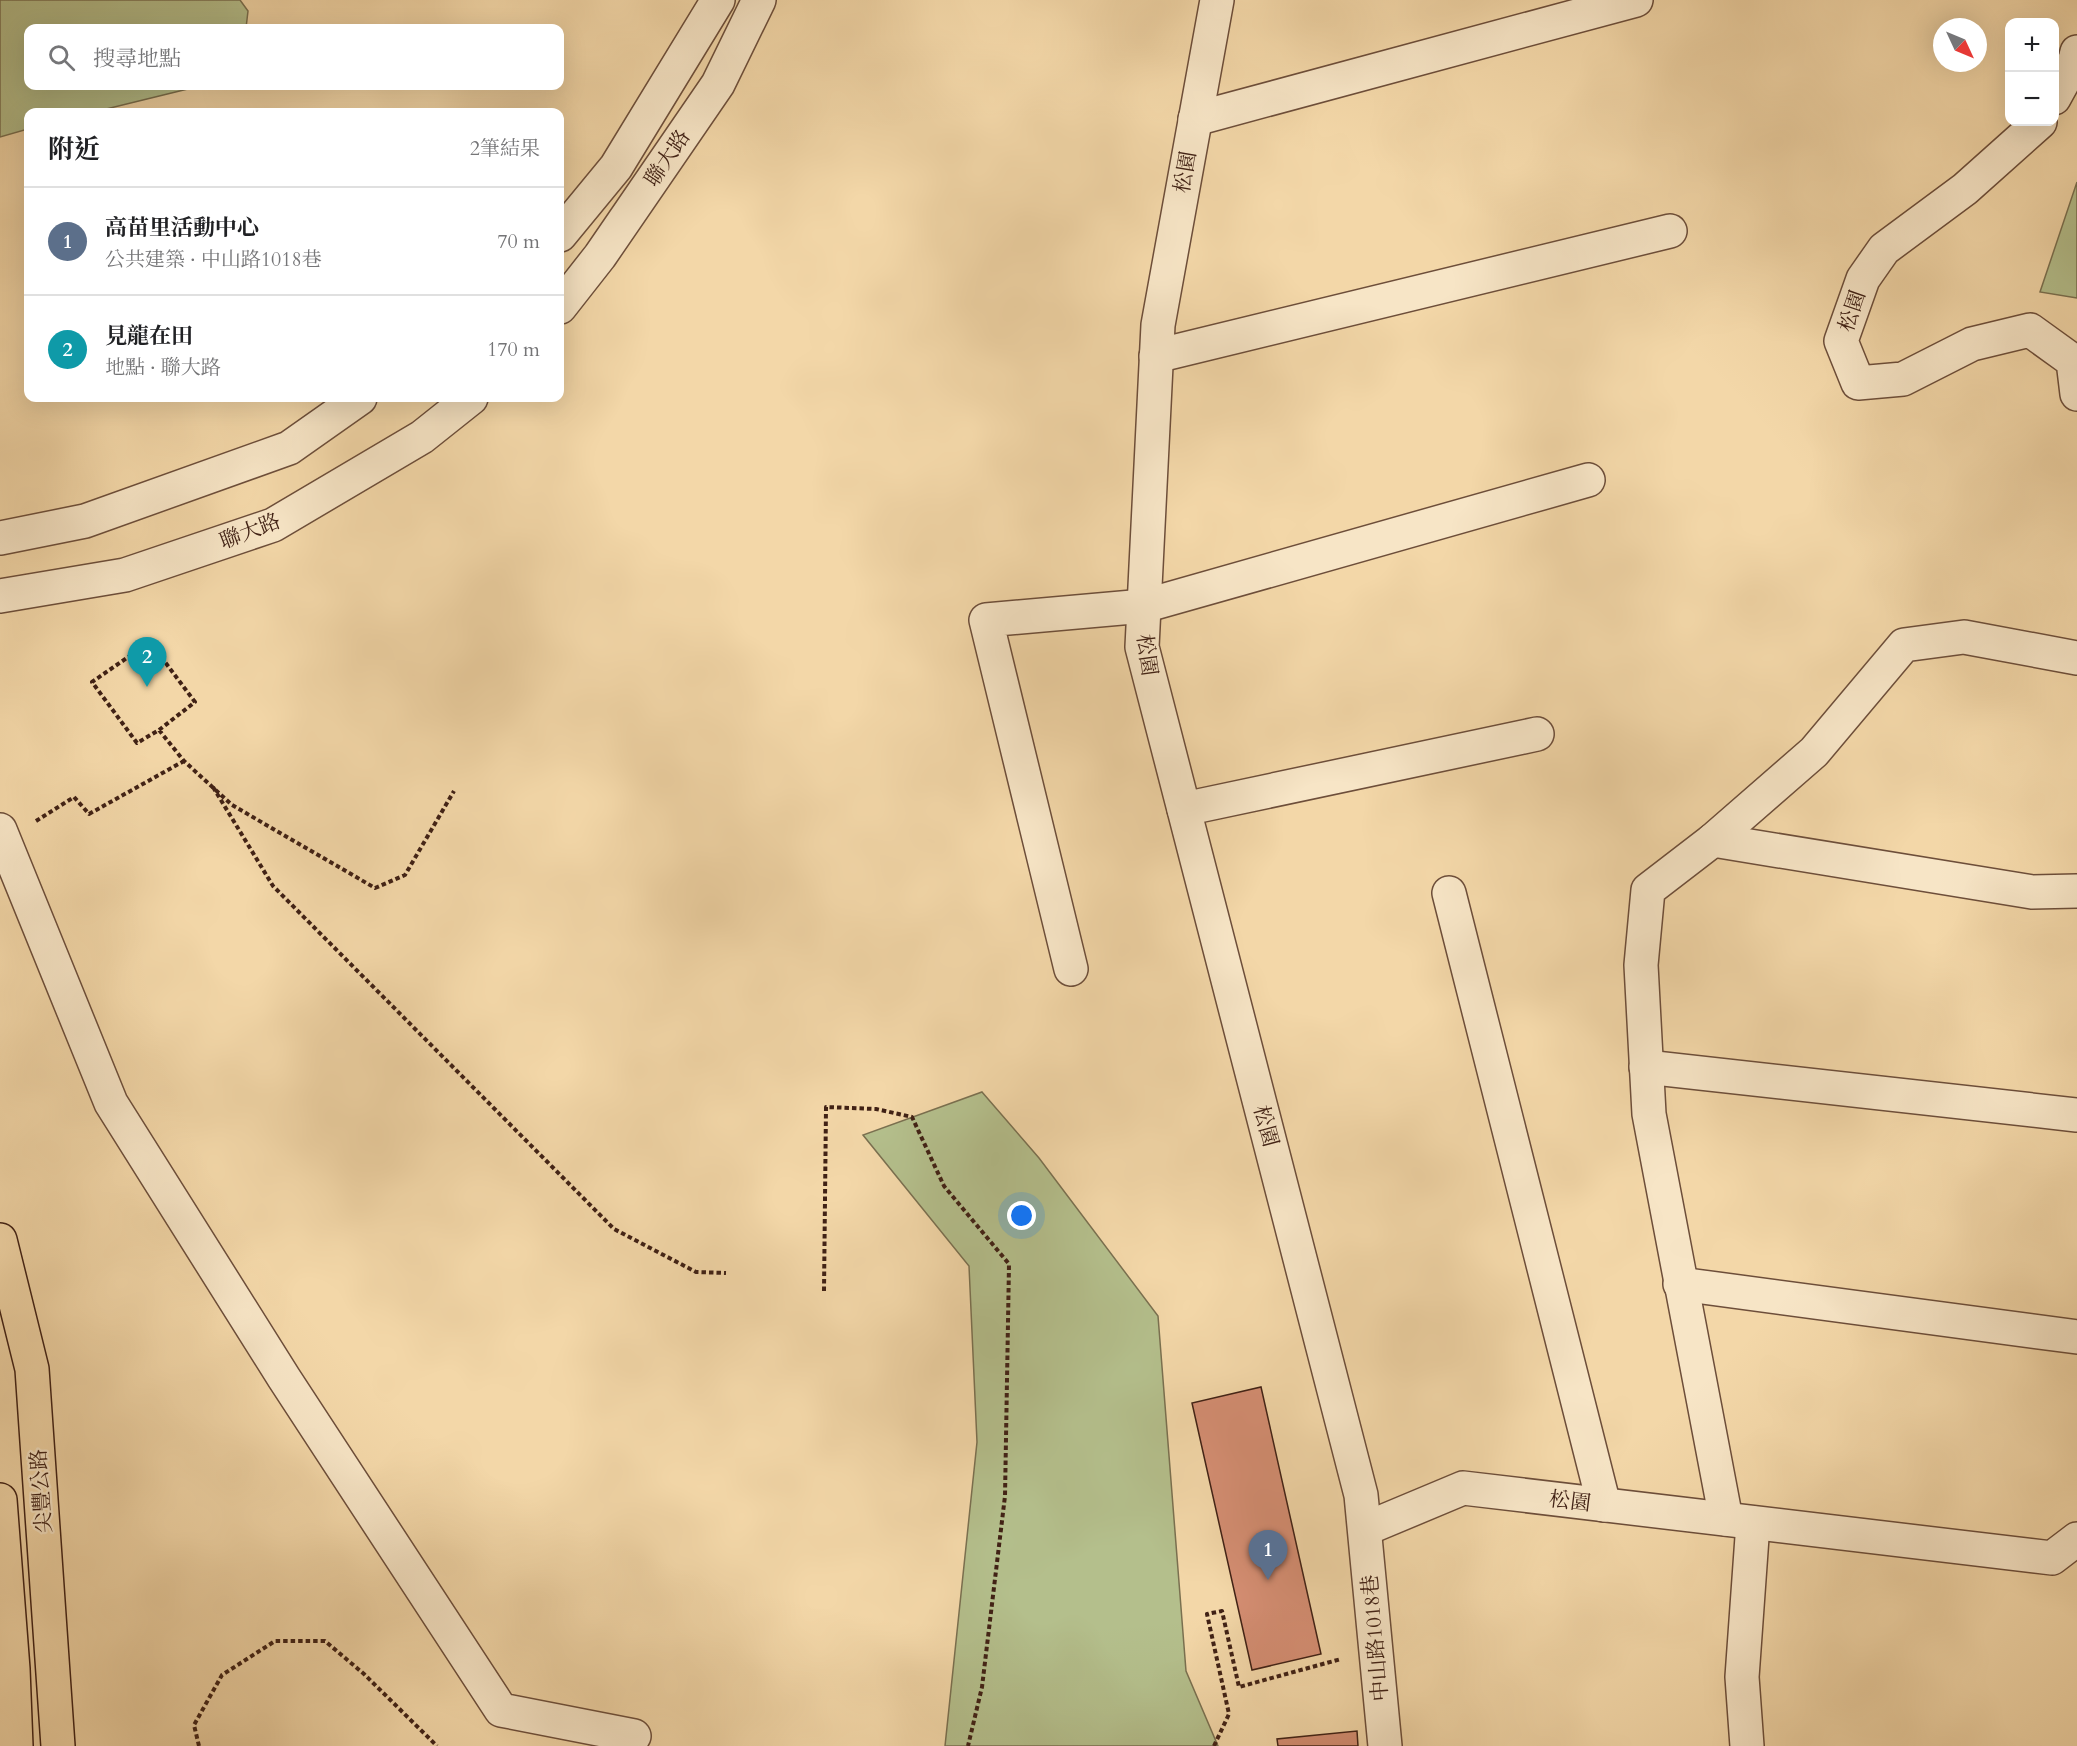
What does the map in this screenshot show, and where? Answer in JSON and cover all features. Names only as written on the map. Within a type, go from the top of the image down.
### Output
[{"type":"main road","name":"尖豐公路","points":[[0,1240],[32,1369],[58,1746]]},
{"type":"main road","name":"尖豐公路","points":[[0,1500],[13,1669],[16,1746]]},
{"type":"street","name":"聯大路","points":[[564,230],[616,167],[718,0]]},
{"type":"street","name":"聯大路","points":[[564,302],[600,256],[718,84],[759,0]]},
{"type":"street","name":"松園","points":[[1217,0],[1158,325],[1142,647],[1358,1484],[1365,1529],[1463,1488],[2052,1558],[2077,1539]]},
{"type":"street","points":[[1195,119],[1636,0]]},
{"type":"street","points":[[2059,90],[2077,52]]},
{"type":"street","name":"松園","points":[[2036,126],[1965,189],[1884,249],[1863,279],[1841,341],[1858,383],[1903,379],[1972,344],[2030,330],[2073,361],[2077,394]]},
{"type":"street","points":[[1156,356],[1670,231]]},
{"type":"street","points":[[0,538],[85,521],[289,448],[354,402]]},
{"type":"street","name":"聯大路","points":[[0,596],[125,575],[273,525],[422,437],[466,402]]},
{"type":"street","points":[[1071,969],[986,620],[1144,606],[1588,480]]},
{"type":"street","points":[[1747,1746],[1742,1677],[1739,1521],[1680,1284],[1648,1114],[1641,965],[1648,890],[1713,840],[1814,752],[1904,645],[1964,637],[2077,658]]},
{"type":"street","points":[[1184,809],[1537,734]]},
{"type":"street","points":[[2,835],[111,1103],[284,1378],[501,1710],[634,1737]]},
{"type":"street","points":[[1713,840],[2032,892],[2077,891]]},
{"type":"street","points":[[1449,893],[1604,1505]]},
{"type":"street","points":[[1646,1067],[2077,1115]]},
{"type":"street","points":[[1680,1284],[2077,1337]]},
{"type":"street","name":"中山路1018巷","points":[[1365,1529],[1385,1746]]},
{"type":"path","points":[[150,642],[195,702],[159,730],[137,743],[92,682],[150,642]]},
{"type":"path","points":[[159,730],[184,761],[232,805],[375,888],[405,875],[454,791]]},
{"type":"path","points":[[2,835],[74,797],[89,814],[184,761]]},
{"type":"path","points":[[213,787],[273,886],[614,1229],[696,1272],[726,1273]]},
{"type":"path","points":[[825,1291],[826,1107],[876,1109],[912,1117],[945,1186],[1010,1264],[1005,1496],[982,1687],[968,1746]]},
{"type":"path","points":[[1214,1746],[1229,1714],[1207,1614],[1222,1611],[1239,1687],[1376,1650]]},
{"type":"path","points":[[199,1746],[194,1725],[222,1675],[275,1641],[325,1641],[364,1674],[437,1746]]},
{"type":"green space","points":[[0,0],[240,0],[248,11],[246,24],[24,24],[24,90],[184,90],[110,108],[24,108],[24,130],[0,137]]},
{"type":"green space","points":[[2077,182],[2077,298],[2040,292]]},
{"type":"green space","points":[[982,1092],[1039,1158],[1158,1316],[1186,1671],[1218,1746],[945,1746],[977,1442],[969,1266],[863,1135]]},
{"type":"building","points":[[1261,1387],[1321,1654],[1252,1670],[1192,1403]]},
{"type":"building","points":[[1357,1731],[1358,1746],[1278,1746],[1277,1739]]},
{"type":"place","name":"見龍在田","points":[[147,687]]},
{"type":"place","name":"高苗里活動中心","points":[[1268,1580]]}]
